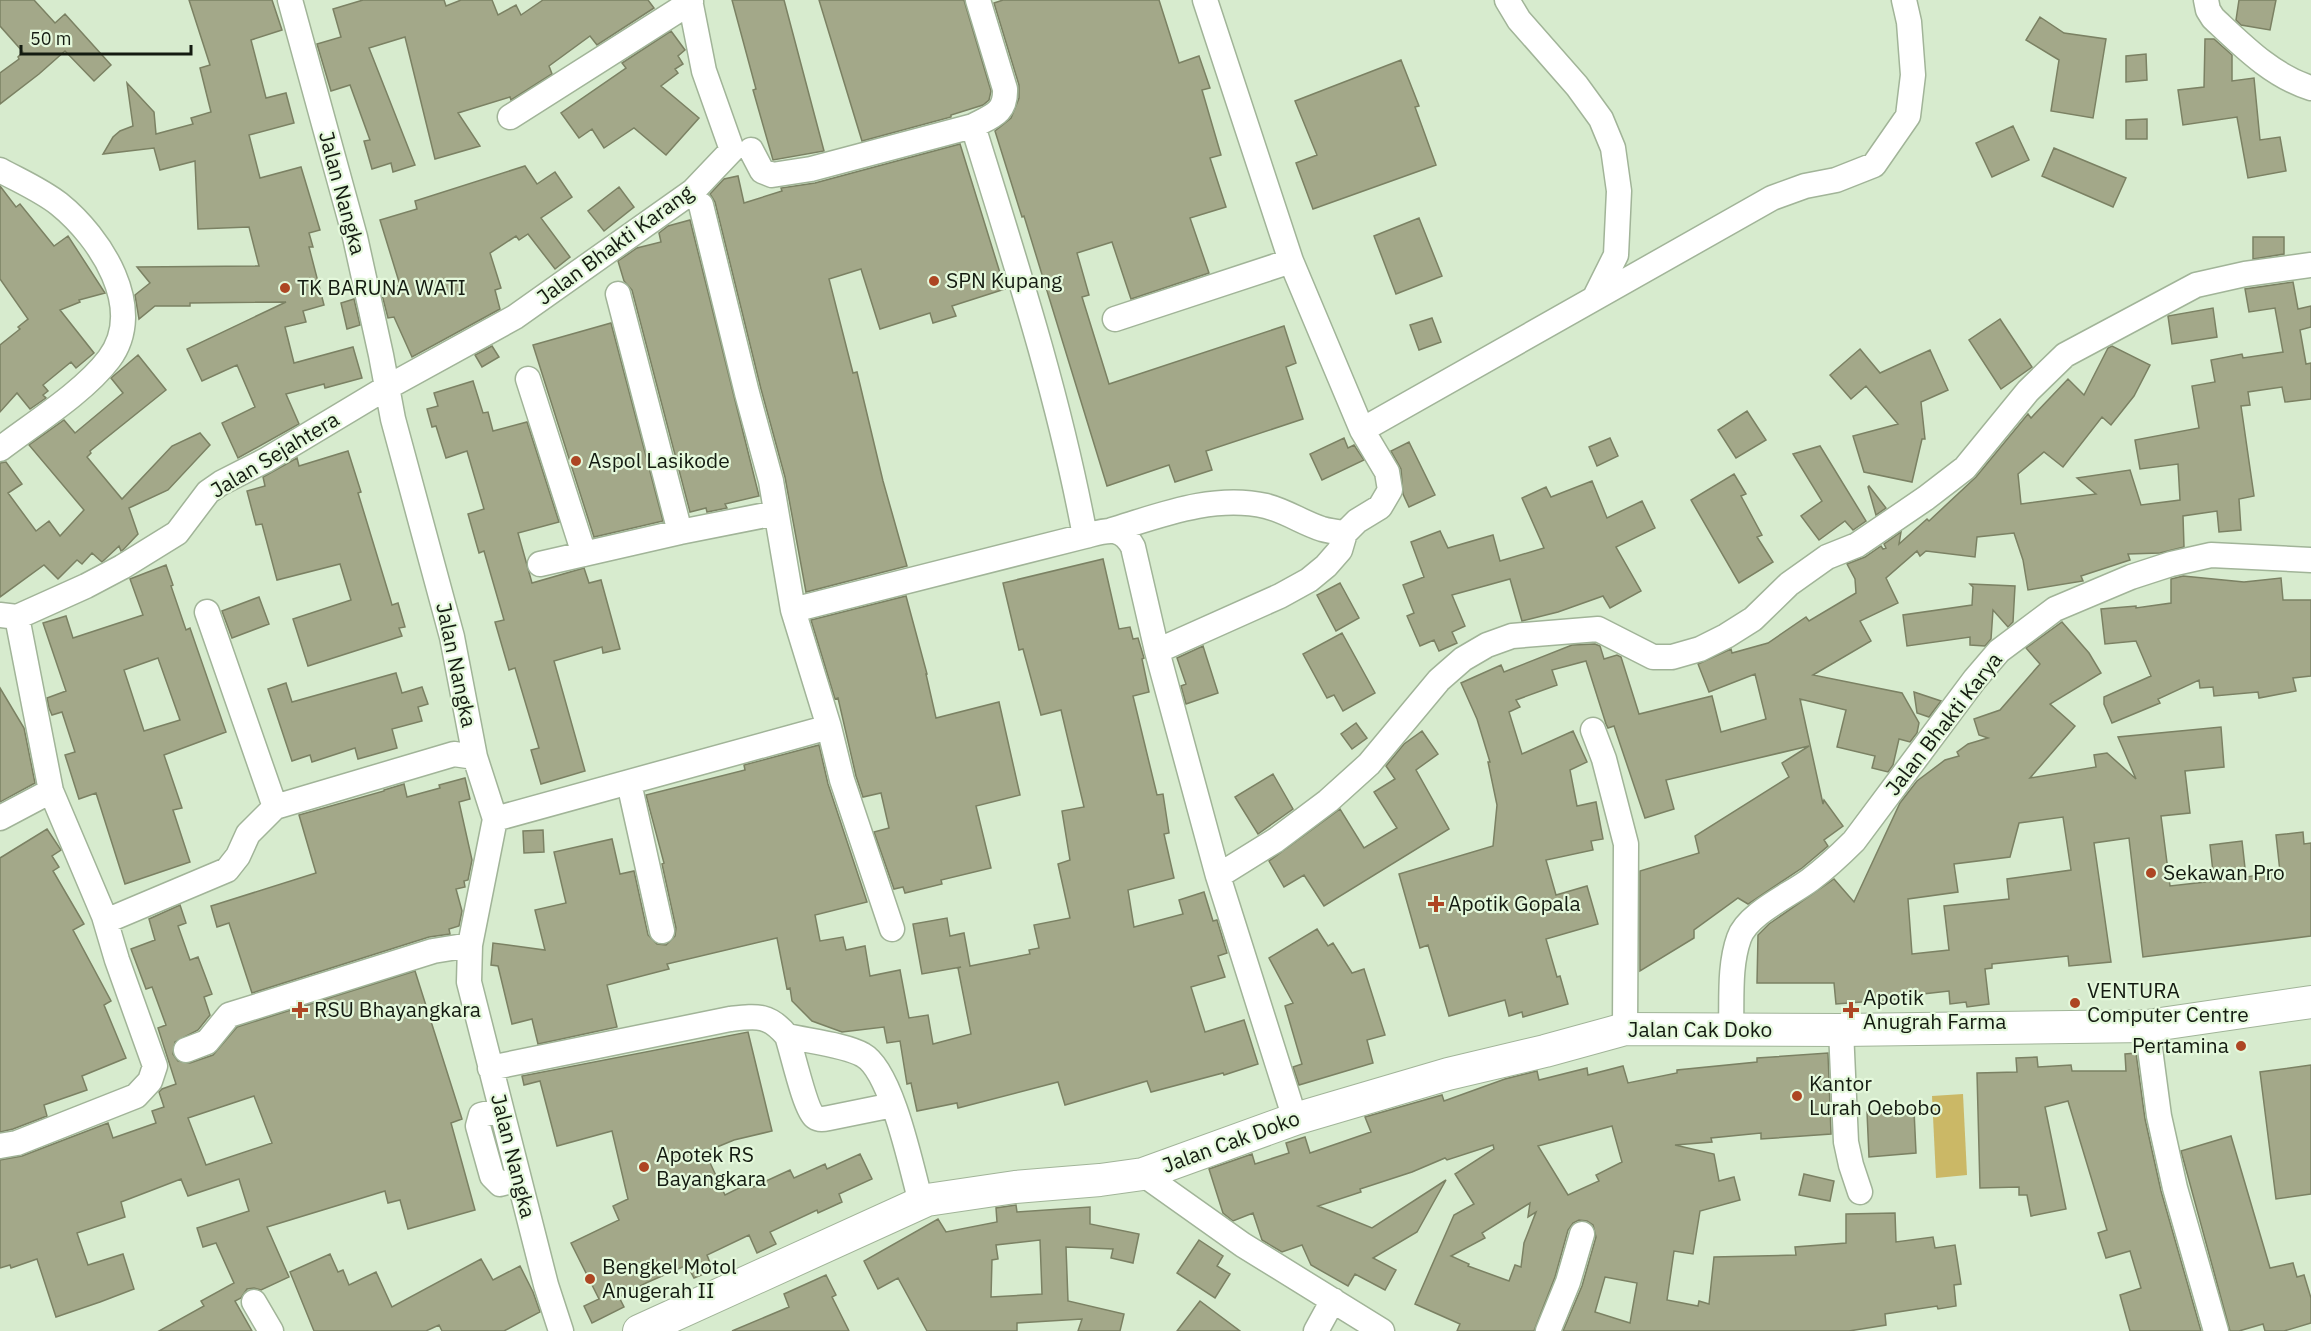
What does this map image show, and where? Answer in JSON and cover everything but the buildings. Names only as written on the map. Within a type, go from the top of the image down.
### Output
[{"type":"main road","name":"Jalan Cak Doko","points":[[639,1331],[921,1203],[1015,1187],[1143,1174],[1295,1119],[1448,1074],[1625,1029],[1841,1030],[2147,1026],[2311,1002]]},
{"type":"street","name":"Jalan Nangka","points":[[290,0],[355,237],[386,388],[452,637],[476,757],[495,819],[470,945],[469,982],[546,1285],[561,1331]]},
{"type":"street","points":[[751,150],[762,171],[772,175],[811,169],[973,126],[1001,110],[1005,100],[1005,89],[978,0]]},
{"type":"street","points":[[1157,651],[1280,596],[1308,580],[1326,566],[1340,550],[1345,533],[1357,521],[1380,507],[1390,489],[1387,472],[1362,430],[1291,261],[1205,0]]},
{"type":"street","points":[[1507,0],[1519,20],[1577,86],[1601,119],[1613,148],[1619,191],[1616,255],[1595,297]]},
{"type":"street","points":[[1362,430],[1772,198],[1805,186],[1836,180],[1874,165],[1908,116],[1913,75],[1909,22],[1904,0]]},
{"type":"street","points":[[2206,0],[2213,18],[2257,58],[2298,84],[2311,88]]},
{"type":"street","name":"Jalan Bhakti Karang","points":[[386,388],[515,317],[693,191],[732,150],[704,71],[691,1]]},
{"type":"street","points":[[510,117],[691,1]]},
{"type":"street","points":[[973,126],[1038,336],[1077,493],[1085,536]]},
{"type":"street","points":[[0,170],[46,194],[81,225],[108,261],[117,278],[122,313],[117,345],[100,370],[0,449]]},
{"type":"street","points":[[701,205],[771,481],[793,610],[829,728],[842,780],[892,929]]},
{"type":"street","points":[[1115,319],[1291,261]]},
{"type":"street","points":[[1218,876],[1276,840],[1328,801],[1369,764],[1439,680],[1463,659],[1487,645],[1512,636],[1598,629],[1653,657],[1672,657],[1700,649],[1753,619],[1790,584],[1827,557],[1857,545],[1965,468],[2028,391],[2065,355],[2196,285],[2245,274],[2311,265]]},
{"type":"street","points":[[618,294],[680,532]]},
{"type":"street","points":[[528,379],[584,554]]},
{"type":"street","name":"Jalan Sejahtera","points":[[8,616],[86,586],[177,533],[208,492],[386,388]]},
{"type":"street","points":[[793,610],[1112,530],[1186,507],[1243,504],[1266,506],[1322,529],[1345,533]]},
{"type":"street","points":[[540,564],[776,513]]},
{"type":"street","points":[[1112,530],[1128,538],[1133,547],[1157,651],[1218,876],[1295,1119]]},
{"type":"street","name":"Jalan Bhakti Karya","points":[[1731,1029],[1733,959],[1740,935],[1750,921],[1833,863],[1854,841],[1998,651],[2055,609],[2131,577],[2171,564],[2211,555],[2311,560]]},
{"type":"street","points":[[207,612],[275,807]]},
{"type":"street","points":[[0,1146],[16,1143],[136,1096],[150,1081],[155,1066],[106,921],[51,791],[8,616]]},
{"type":"street","points":[[495,819],[829,728]]},
{"type":"street","points":[[1593,730],[1604,759],[1626,844],[1625,1029]]},
{"type":"street","points":[[106,921],[228,870],[238,856],[248,834],[275,807],[454,754],[476,757]]},
{"type":"street","points":[[628,783],[662,931]]},
{"type":"street","points":[[0,818],[51,791]]},
{"type":"street","points":[[186,1050],[207,1042],[229,1015],[433,951],[470,945]]},
{"type":"street","points":[[490,1068],[730,1019],[764,1017],[788,1036],[807,1105],[814,1116],[819,1119],[829,1118],[893,1105]]},
{"type":"street","points":[[2147,1026],[2159,1116],[2175,1188],[2217,1331]]},
{"type":"street","points":[[1841,1030],[1846,1142],[1860,1192]]},
{"type":"street","points":[[788,1036],[864,1055],[872,1062],[882,1078],[893,1105],[921,1203]]},
{"type":"street","points":[[1143,1174],[1244,1245],[1382,1331]]},
{"type":"street","points":[[1548,1331],[1568,1282],[1582,1233]]},
{"type":"street","points":[[1316,1331],[1333,1300]]},
{"type":"street","points":[[254,1302],[271,1331]]},
{"type":"shaded area","points":[[1963,1094],[1967,1175],[1936,1178],[1932,1096]]},
{"type":"place","name":"SPN Kupang","points":[[934,281]]},
{"type":"place","name":"TK BARUNA WATI","points":[[285,288]]},
{"type":"place","name":"Aspol Lasikode","points":[[576,461]]},
{"type":"place","name":"Sekawan Pro","points":[[2151,873]]},
{"type":"place","name":"Apotik Gopala","points":[[1436,904]]},
{"type":"place","name":"VENTURA Computer Centre","points":[[2075,1003]]},
{"type":"place","name":"RSU Bhayangkara","points":[[300,1010]]},
{"type":"place","name":"Apotik Anugrah Farma","points":[[1851,1010]]},
{"type":"place","name":"Pertamina","points":[[2241,1046]]},
{"type":"place","name":"Kantor Lurah Oebobo","points":[[1797,1096]]},
{"type":"place","name":"Apotek RS Bayangkara","points":[[644,1167]]},
{"type":"place","name":"Bengkel Motol Anugerah II","points":[[590,1279]]}]
